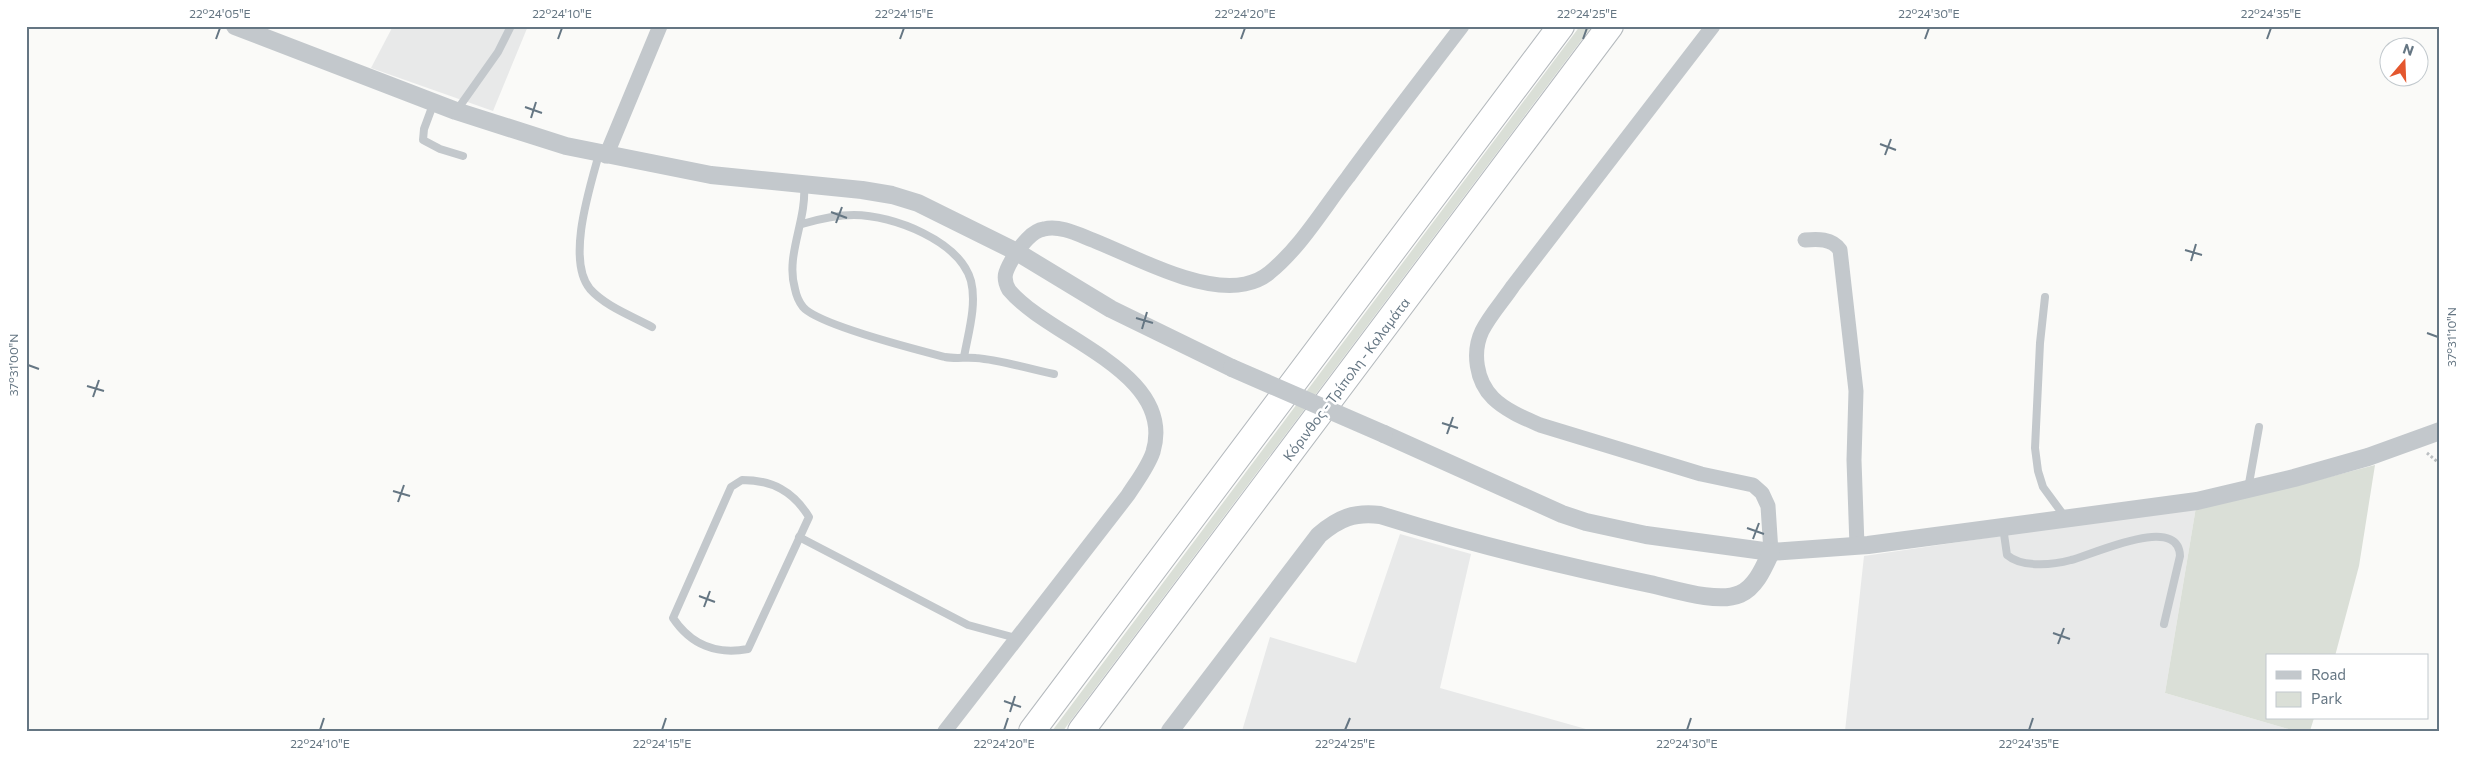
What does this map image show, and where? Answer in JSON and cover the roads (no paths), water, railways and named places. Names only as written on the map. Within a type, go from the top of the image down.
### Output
[{"type":"highway","points":[[1032,731],[1561,26]]},
{"type":"highway","name":"Κόρινθος - Τρίπολη - Καλαμάτα","points":[[1081,731],[1610,26]]},
{"type":"street","points":[[235,26],[456,111],[512,130],[602,155],[710,175],[862,190],[892,195],[918,203],[1017,252],[1111,309],[1232,368],[1562,514],[1586,522],[1646,535],[1771,552],[1857,546],[2197,501],[2368,457],[2440,431]]},
{"type":"street","points":[[602,155],[660,26]]},
{"type":"street","points":[[945,731],[1128,495],[1152,453],[1155,431],[1154,420],[1145,399],[1126,374],[1066,336],[1009,290],[1006,285],[1005,272],[1017,252],[1033,234],[1042,229],[1052,228],[1074,233],[1195,280],[1227,285],[1241,285],[1258,280],[1276,266],[1305,234],[1462,26]]},
{"type":"street","points":[[1170,731],[1319,535],[1334,522],[1346,516],[1362,513],[1380,515],[1570,568],[1709,597],[1740,595],[1750,587],[1762,570],[1771,552],[1768,506],[1762,493],[1752,485],[1701,474],[1540,425],[1518,415],[1493,398],[1483,384],[1477,365],[1476,349],[1482,330],[1513,286],[1713,26]]},
{"type":"street","points":[[1805,240],[1824,239],[1837,245],[1840,250],[1856,391],[1854,460],[1857,546]]},
{"type":"lane","points":[[456,111],[498,52],[511,26]]},
{"type":"lane","points":[[434,102],[424,129],[423,140],[440,149],[464,156]]},
{"type":"lane","points":[[602,155],[582,219],[580,242],[585,279],[589,287],[599,297],[652,327]]},
{"type":"lane","points":[[804,185],[806,203],[792,259],[795,292],[803,307],[817,316],[845,328],[947,357],[984,359],[1054,374]]},
{"type":"lane","points":[[802,224],[828,217],[856,215],[899,222],[943,245],[958,256],[972,283],[972,308],[964,357]]},
{"type":"lane","points":[[2045,297],[2040,343],[2035,448],[2038,471],[2043,486],[2066,518]]},
{"type":"lane","points":[[2248,489],[2259,427]]},
{"type":"lane","points":[[742,480],[754,480],[771,483],[787,491],[796,498],[808,517],[800,537],[748,649],[725,652],[714,650],[694,641],[679,627],[673,618],[732,487],[742,480]]},
{"type":"lane","points":[[2002,527],[2007,555],[2018,562],[2028,563],[2070,561],[2114,545],[2158,536],[2175,542],[2180,548],[2180,556],[2164,624]]},
{"type":"lane","points":[[800,537],[968,625],[1016,638]]}]
